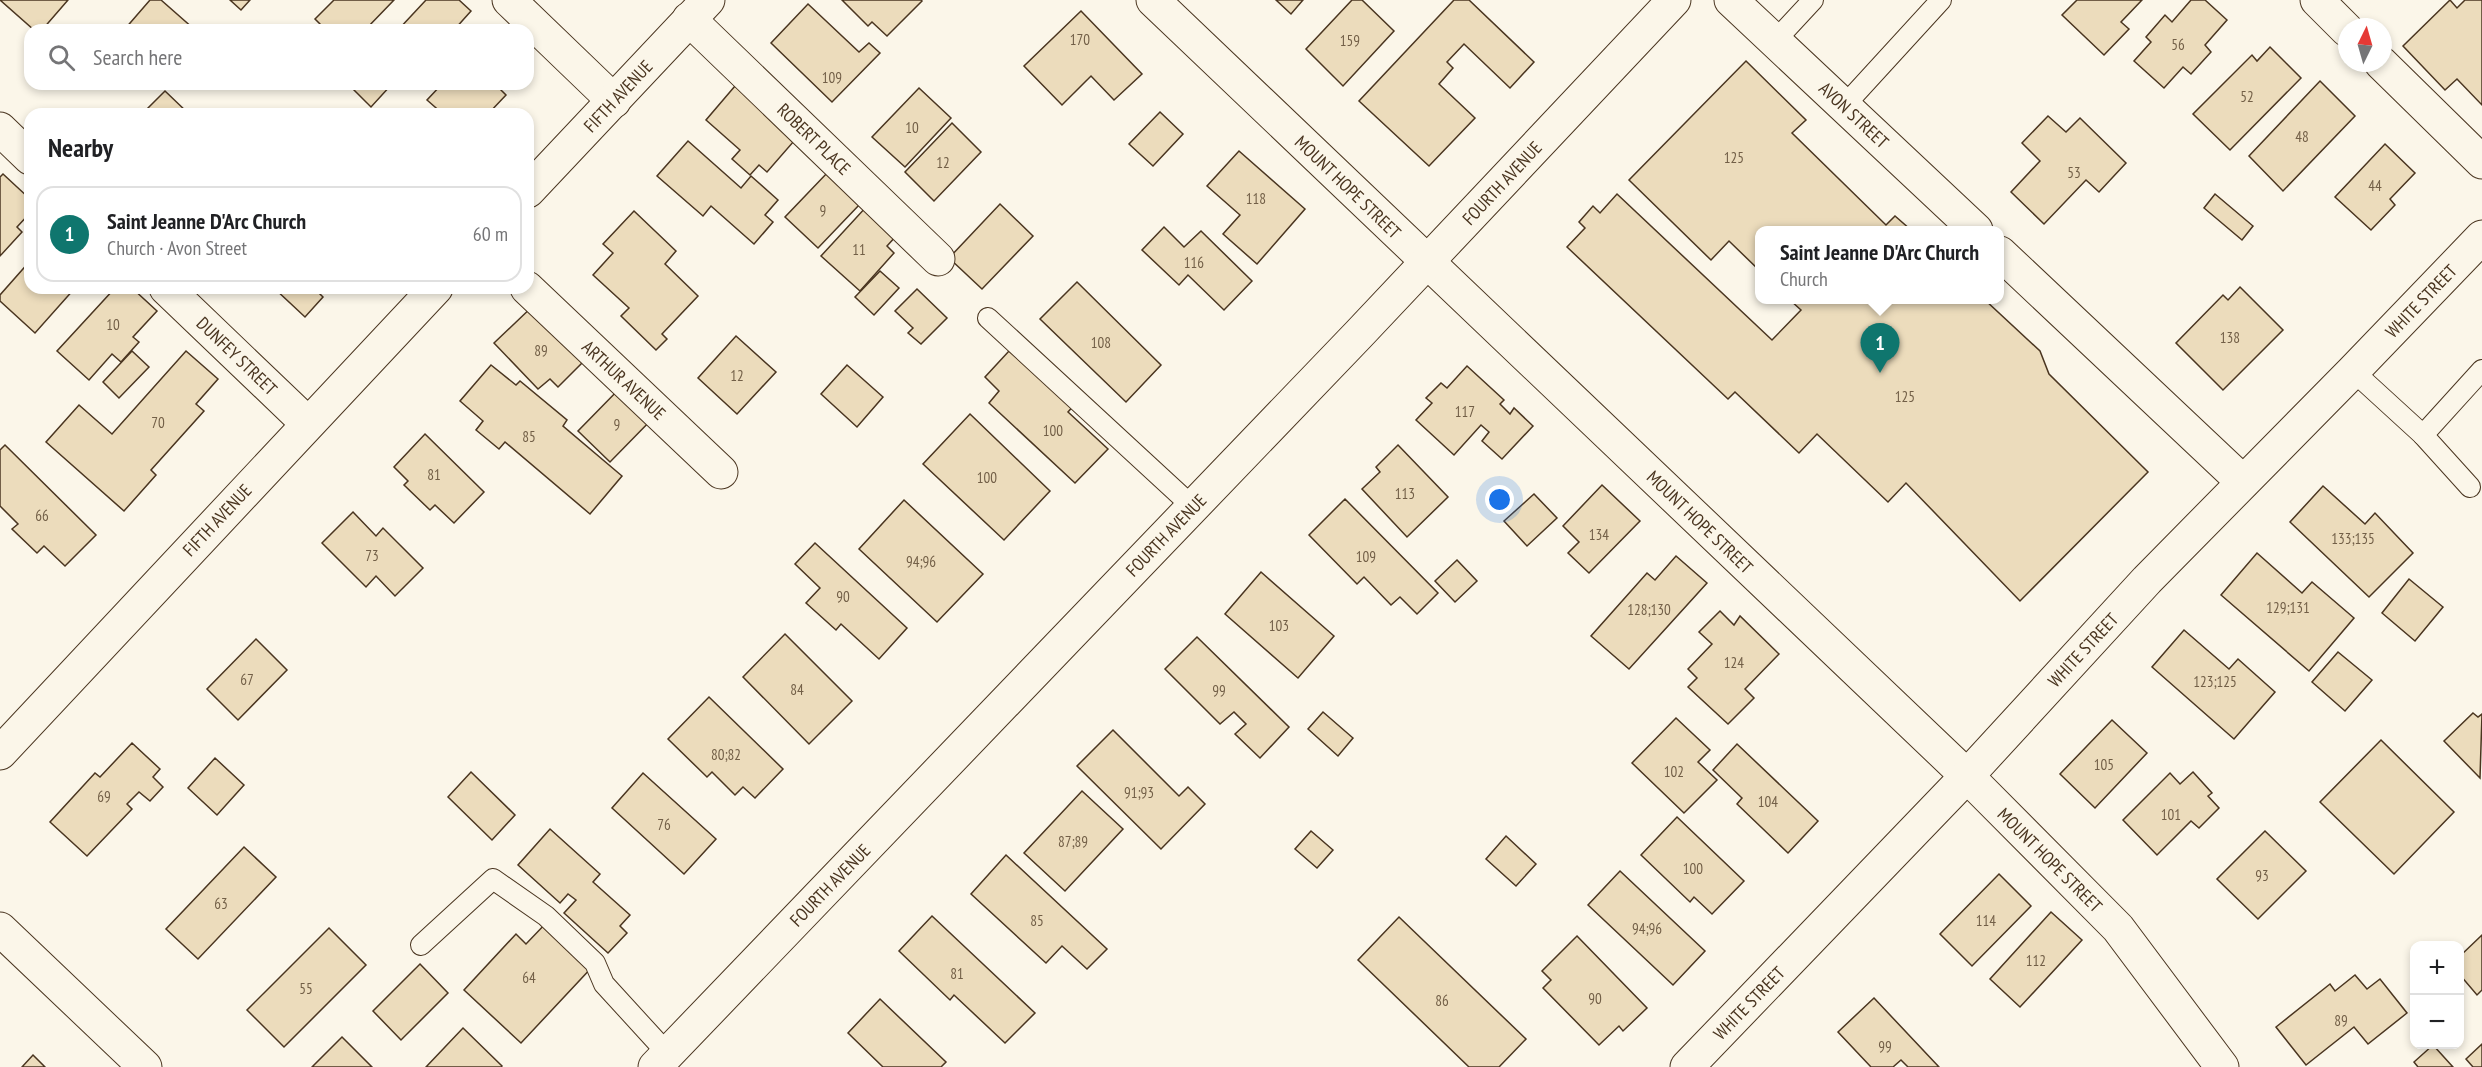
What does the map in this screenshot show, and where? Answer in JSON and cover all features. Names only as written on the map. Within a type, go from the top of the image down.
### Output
[{"type":"street","points":[[509,0],[614,101]]},
{"type":"street","name":"MOUNT HOPE STREET","points":[[1153,0],[1967,776],[2118,928],[2222,1067]]},
{"type":"street","name":"FOURTH AVENUE","points":[[662,1060],[1427,262],[1674,0]]},
{"type":"street","name":"AVON STREET","points":[[1731,0],[1971,226]]},
{"type":"street","points":[[2317,0],[2338,21]]},
{"type":"street","name":"FIFTH AVENUE","points":[[534,185],[698,10]]},
{"type":"street","name":"ROBERT PLACE","points":[[698,10],[938,259]]},
{"type":"street","points":[[2390,72],[2482,162]]},
{"type":"street","points":[[0,129],[24,152]]},
{"type":"street","name":"WHITE STREET","points":[[1687,1067],[1967,776],[2147,580],[2482,237]]},
{"type":"street","points":[[2004,257],[2243,482]]},
{"type":"street","name":"DUNFEY STREET","points":[[172,294],[307,423]]},
{"type":"street","name":"FIFTH AVENUE","points":[[0,753],[430,294]]},
{"type":"street","name":"ARTHUR AVENUE","points":[[533,294],[721,472]]},
{"type":"street","points":[[0,929],[145,1067]]},
{"type":"lane","points":[[1775,41],[1813,0]]},
{"type":"lane","points":[[1844,106],[1941,0]]},
{"type":"lane","points":[[988,318],[1193,507]]},
{"type":"lane","points":[[2422,435],[2482,370]]},
{"type":"lane","points":[[2353,371],[2422,435],[2470,487]]},
{"type":"lane","points":[[421,945],[493,879],[546,916],[596,963],[604,984],[662,1060]]},
{"type":"building","points":[[0,0],[68,0],[47,24],[27,24]]},
{"type":"building","points":[[150,0],[161,0],[188,24],[129,24]]},
{"type":"building","points":[[230,0],[250,0],[241,10]]},
{"type":"building","points":[[334,0],[394,0],[371,24],[320,24],[315,19]]},
{"type":"building","points":[[426,0],[459,0],[471,11],[459,24],[404,24]]},
{"type":"building","points":[[842,0],[922,1],[887,36],[872,22],[868,26]]},
{"type":"building","points":[[1276,0],[1303,0],[1291,14]]},
{"type":"building","points":[[1352,0],[1362,0],[1394,31],[1343,86],[1306,49]]},
{"type":"building","points":[[1454,0],[1469,0],[1534,62],[1510,88],[1464,44],[1447,62],[1453,68],[1439,84],[1475,118],[1429,166],[1359,101]]},
{"type":"building","points":[[2077,0],[2142,0],[2121,22],[2129,29],[2104,55],[2062,15]]},
{"type":"building","points":[[2191,0],[2205,0],[2227,20],[2205,45],[2211,52],[2191,74],[2183,67],[2164,88],[2134,61],[2151,42],[2146,37],[2165,15],[2172,22]]},
{"type":"building","points":[[2450,0],[2457,8],[2465,0],[2482,0],[2482,105],[2457,79],[2445,90],[2403,46]]},
{"type":"building","points":[[808,4],[859,52],[869,43],[880,53],[832,102],[771,43]]},
{"type":"building","points":[[1081,11],[1142,74],[1114,100],[1091,76],[1062,105],[1024,66]]},
{"type":"building","points":[[2270,47],[2301,78],[2230,150],[2193,114],[2252,55],[2257,61]]},
{"type":"building","points":[[1746,61],[1806,120],[1792,133],[1886,225],[1895,216],[1906,226],[1755,226],[1755,266],[1729,241],[1711,260],[1629,180]]},
{"type":"building","points":[[2320,81],[2355,116],[2283,191],[2249,156]]},
{"type":"building","points":[[735,86],[801,133],[767,172],[759,165],[750,175],[732,159],[740,150],[706,120]]},
{"type":"building","points":[[919,88],[951,118],[905,167],[872,137]]},
{"type":"building","points":[[354,90],[387,90],[371,107]]},
{"type":"building","points":[[436,90],[501,90],[506,95],[494,108],[436,108],[427,100]]},
{"type":"building","points":[[165,91],[183,108],[148,108]]},
{"type":"building","points":[[1160,112],[1183,134],[1153,166],[1129,144]]},
{"type":"building","points":[[2048,116],[2066,132],[2080,118],[2126,163],[2099,192],[2086,180],[2044,224],[2011,192],[2040,161],[2022,143]]},
{"type":"building","points":[[952,123],[981,152],[934,201],[905,172]]},
{"type":"building","points":[[688,141],[741,188],[751,176],[778,200],[765,215],[773,222],[754,244],[711,206],[703,216],[657,176]]},
{"type":"building","points":[[2385,144],[2415,173],[2390,199],[2395,205],[2371,230],[2335,197]]},
{"type":"building","points":[[1239,151],[1305,209],[1257,264],[1223,234],[1240,215],[1207,186]]},
{"type":"building","points":[[828,172],[860,204],[818,248],[785,217]]},
{"type":"building","points":[[3,174],[24,193],[24,219],[17,227],[22,232],[0,256],[0,177]]},
{"type":"building","points":[[1617,194],[1772,340],[1801,310],[1794,304],[1989,304],[2040,351],[2049,374],[2148,472],[2020,601],[1906,483],[1888,502],[1817,434],[1799,453],[1735,392],[1728,399],[1567,247],[1585,228],[1579,222],[1593,206],[1600,213]]},
{"type":"building","points":[[2215,194],[2253,226],[2242,240],[2204,208]]},
{"type":"building","points":[[1000,204],[1033,236],[982,289],[949,258]]},
{"type":"building","points":[[867,206],[897,235],[887,246],[894,253],[860,291],[821,256]]},
{"type":"building","points":[[634,211],[676,251],[665,264],[698,296],[662,334],[667,339],[656,350],[621,316],[629,308],[593,275],[613,253],[603,244]]},
{"type":"building","points":[[1164,227],[1184,247],[1201,231],[1252,281],[1224,310],[1188,275],[1179,285],[1142,250]]},
{"type":"building","points":[[24,268],[24,294],[70,294],[35,333],[0,301],[0,295]]},
{"type":"building","points":[[880,271],[899,288],[874,315],[855,297]]},
{"type":"building","points":[[1077,282],[1161,365],[1126,402],[1040,319]]},
{"type":"building","points":[[2240,287],[2283,330],[2223,390],[2176,343],[2223,295],[2228,300]]},
{"type":"building","points":[[917,289],[947,318],[921,344],[908,333],[913,328],[895,311]]},
{"type":"building","points":[[109,294],[139,294],[157,311],[133,337],[139,342],[121,362],[112,354],[89,380],[57,351]]},
{"type":"building","points":[[280,294],[320,294],[323,297],[305,317]]},
{"type":"building","points":[[536,303],[588,357],[558,387],[550,379],[538,389],[494,343]]},
{"type":"building","points":[[736,336],[776,372],[737,414],[698,378]]},
{"type":"building","points":[[132,351],[149,367],[119,398],[103,382]]},
{"type":"building","points":[[186,351],[218,379],[196,404],[204,411],[151,470],[156,475],[124,511],[46,442],[79,405],[112,434]]},
{"type":"building","points":[[1009,351],[1026,366],[1031,361],[1076,403],[1068,412],[1108,449],[1075,483],[989,403],[999,391],[985,377]]},
{"type":"building","points":[[491,365],[516,385],[520,381],[567,420],[563,426],[622,476],[590,514],[505,442],[499,449],[476,430],[483,421],[460,401]]},
{"type":"building","points":[[847,365],[883,397],[857,427],[821,394]]},
{"type":"building","points":[[1467,366],[1504,400],[1500,404],[1510,414],[1514,408],[1533,426],[1502,459],[1482,441],[1489,432],[1481,425],[1454,455],[1416,420],[1432,403],[1426,398],[1441,383],[1447,388]]},
{"type":"building","points":[[623,385],[655,416],[610,462],[578,431]]},
{"type":"building","points":[[970,414],[1050,491],[1004,540],[923,464]]},
{"type":"building","points":[[425,434],[484,492],[454,523],[435,505],[430,510],[404,485],[408,481],[394,467]]},
{"type":"building","points":[[5,445],[96,535],[65,566],[44,546],[37,553],[12,529],[18,524],[0,506],[0,450]]},
{"type":"building","points":[[1398,445],[1448,497],[1407,537],[1362,489],[1380,472],[1376,467]]},
{"type":"building","points":[[1602,485],[1640,521],[1589,573],[1568,553],[1579,542],[1563,526]]},
{"type":"building","points":[[2323,486],[2365,524],[2375,513],[2413,553],[2369,597],[2290,522]]},
{"type":"building","points":[[1534,494],[1557,518],[1527,546],[1504,521]]},
{"type":"building","points":[[1345,499],[1438,593],[1417,614],[1400,597],[1391,605],[1364,577],[1357,584],[1309,535]]},
{"type":"building","points":[[904,500],[983,574],[937,622],[859,549]]},
{"type":"building","points":[[353,512],[376,536],[383,528],[423,568],[395,596],[376,576],[366,587],[322,543]]},
{"type":"building","points":[[815,543],[907,628],[879,659],[841,624],[836,630],[806,603],[820,588],[795,564]]},
{"type":"building","points":[[2257,553],[2302,593],[2312,582],[2354,618],[2309,671],[2221,595]]},
{"type":"building","points":[[1676,556],[1707,583],[1629,669],[1591,636],[1647,573],[1655,580]]},
{"type":"building","points":[[1457,560],[1477,581],[1455,602],[1435,581]]},
{"type":"building","points":[[1261,572],[1334,636],[1298,678],[1225,614]]},
{"type":"building","points":[[2409,579],[2443,607],[2415,641],[2382,613]]},
{"type":"building","points":[[1720,611],[1734,625],[1740,616],[1779,654],[1745,689],[1754,698],[1728,724],[1688,687],[1697,678],[1688,669],[1712,644],[1699,632]]},
{"type":"building","points":[[2184,630],[2229,669],[2238,659],[2275,692],[2234,739],[2152,667]]},
{"type":"building","points":[[785,634],[852,701],[809,744],[743,677]]},
{"type":"building","points":[[1197,637],[1289,727],[1260,758],[1235,734],[1246,724],[1234,712],[1220,724],[1165,669]]},
{"type":"building","points":[[256,639],[287,670],[238,720],[207,689]]},
{"type":"building","points":[[2338,652],[2372,680],[2345,711],[2312,682]]},
{"type":"building","points":[[709,697],[783,769],[755,798],[743,787],[735,795],[712,772],[707,777],[668,739]]},
{"type":"building","points":[[1323,712],[1353,738],[1338,756],[1308,729]]},
{"type":"building","points":[[2473,713],[2478,717],[2482,714],[2480,778],[2444,741]]},
{"type":"building","points":[[1676,718],[1710,750],[1698,762],[1717,780],[1684,813],[1632,763]]},
{"type":"building","points":[[2112,720],[2147,753],[2095,808],[2060,774]]},
{"type":"building","points":[[1113,730],[1179,796],[1188,787],[1205,804],[1161,849],[1077,766]]},
{"type":"building","points":[[2381,740],[2454,812],[2394,874],[2320,802]]},
{"type":"building","points":[[132,743],[160,769],[153,777],[163,787],[150,801],[139,792],[127,804],[132,809],[87,856],[50,822],[95,773],[100,777]]},
{"type":"building","points":[[1737,744],[1818,821],[1788,853],[1737,804],[1742,798],[1713,770]]},
{"type":"building","points":[[215,758],[244,785],[217,815],[188,788]]},
{"type":"building","points":[[471,772],[515,815],[492,840],[448,797]]},
{"type":"building","points":[[2193,772],[2212,793],[2208,796],[2219,808],[2199,828],[2191,821],[2157,855],[2123,820],[2170,773],[2180,784]]},
{"type":"building","points":[[643,773],[716,839],[684,874],[612,808]]},
{"type":"building","points":[[1082,791],[1123,829],[1065,891],[1024,853]]},
{"type":"building","points":[[1677,817],[1744,881],[1712,914],[1694,897],[1690,902],[1641,855]]},
{"type":"building","points":[[550,829],[600,874],[593,882],[630,915],[620,926],[627,933],[608,953],[564,913],[576,900],[568,894],[560,903],[518,865]]},
{"type":"building","points":[[1311,831],[1333,850],[1317,868],[1295,849]]},
{"type":"building","points":[[2265,831],[2306,871],[2258,919],[2217,879]]},
{"type":"building","points":[[1506,836],[1536,864],[1516,886],[1486,859]]},
{"type":"building","points":[[244,847],[276,877],[198,959],[166,929]]},
{"type":"building","points":[[1006,855],[1107,949],[1087,969],[1062,946],[1046,963],[971,894]]},
{"type":"building","points":[[1620,871],[1705,951],[1673,985],[1588,905]]},
{"type":"building","points":[[1999,874],[2031,906],[1972,966],[1940,934]]},
{"type":"building","points":[[2051,912],[2082,940],[2020,1007],[1990,979]]},
{"type":"building","points":[[932,916],[1035,1013],[1005,1043],[954,995],[950,1000],[899,951]]},
{"type":"building","points":[[1399,917],[1526,1039],[1499,1067],[1469,1067],[1358,960]]},
{"type":"building","points":[[548,921],[594,965],[521,1043],[464,990],[516,934],[526,944]]},
{"type":"building","points":[[329,928],[366,965],[284,1047],[247,1010]]},
{"type":"building","points":[[2482,935],[2482,990],[2477,995],[2464,980],[2464,952]]},
{"type":"building","points":[[1577,936],[1647,1008],[1623,1031],[1619,1026],[1599,1045],[1543,988],[1551,980],[1542,971]]},
{"type":"building","points":[[420,964],[448,993],[401,1040],[373,1011]]},
{"type":"building","points":[[2355,975],[2367,989],[2380,979],[2407,1013],[2368,1044],[2354,1027],[2306,1065],[2276,1027],[2330,984],[2335,991]]},
{"type":"building","points":[[1874,998],[1939,1067],[1908,1067],[1901,1060],[1893,1067],[1871,1067],[1838,1032]]},
{"type":"building","points":[[880,999],[946,1062],[941,1067],[883,1067],[848,1033]]},
{"type":"building","points":[[463,1028],[502,1066],[501,1067],[426,1067]]},
{"type":"building","points":[[342,1037],[372,1067],[312,1067]]},
{"type":"building","points":[[2482,1044],[2482,1067],[2473,1067],[2466,1059]]},
{"type":"building","points":[[2429,1049],[2437,1049],[2453,1067],[2418,1067],[2414,1062]]},
{"type":"building","points":[[33,1055],[45,1067],[22,1067]]},
{"type":"place","name":"Saint Jeanne D'Arc Church","points":[[1880,373]]}]
